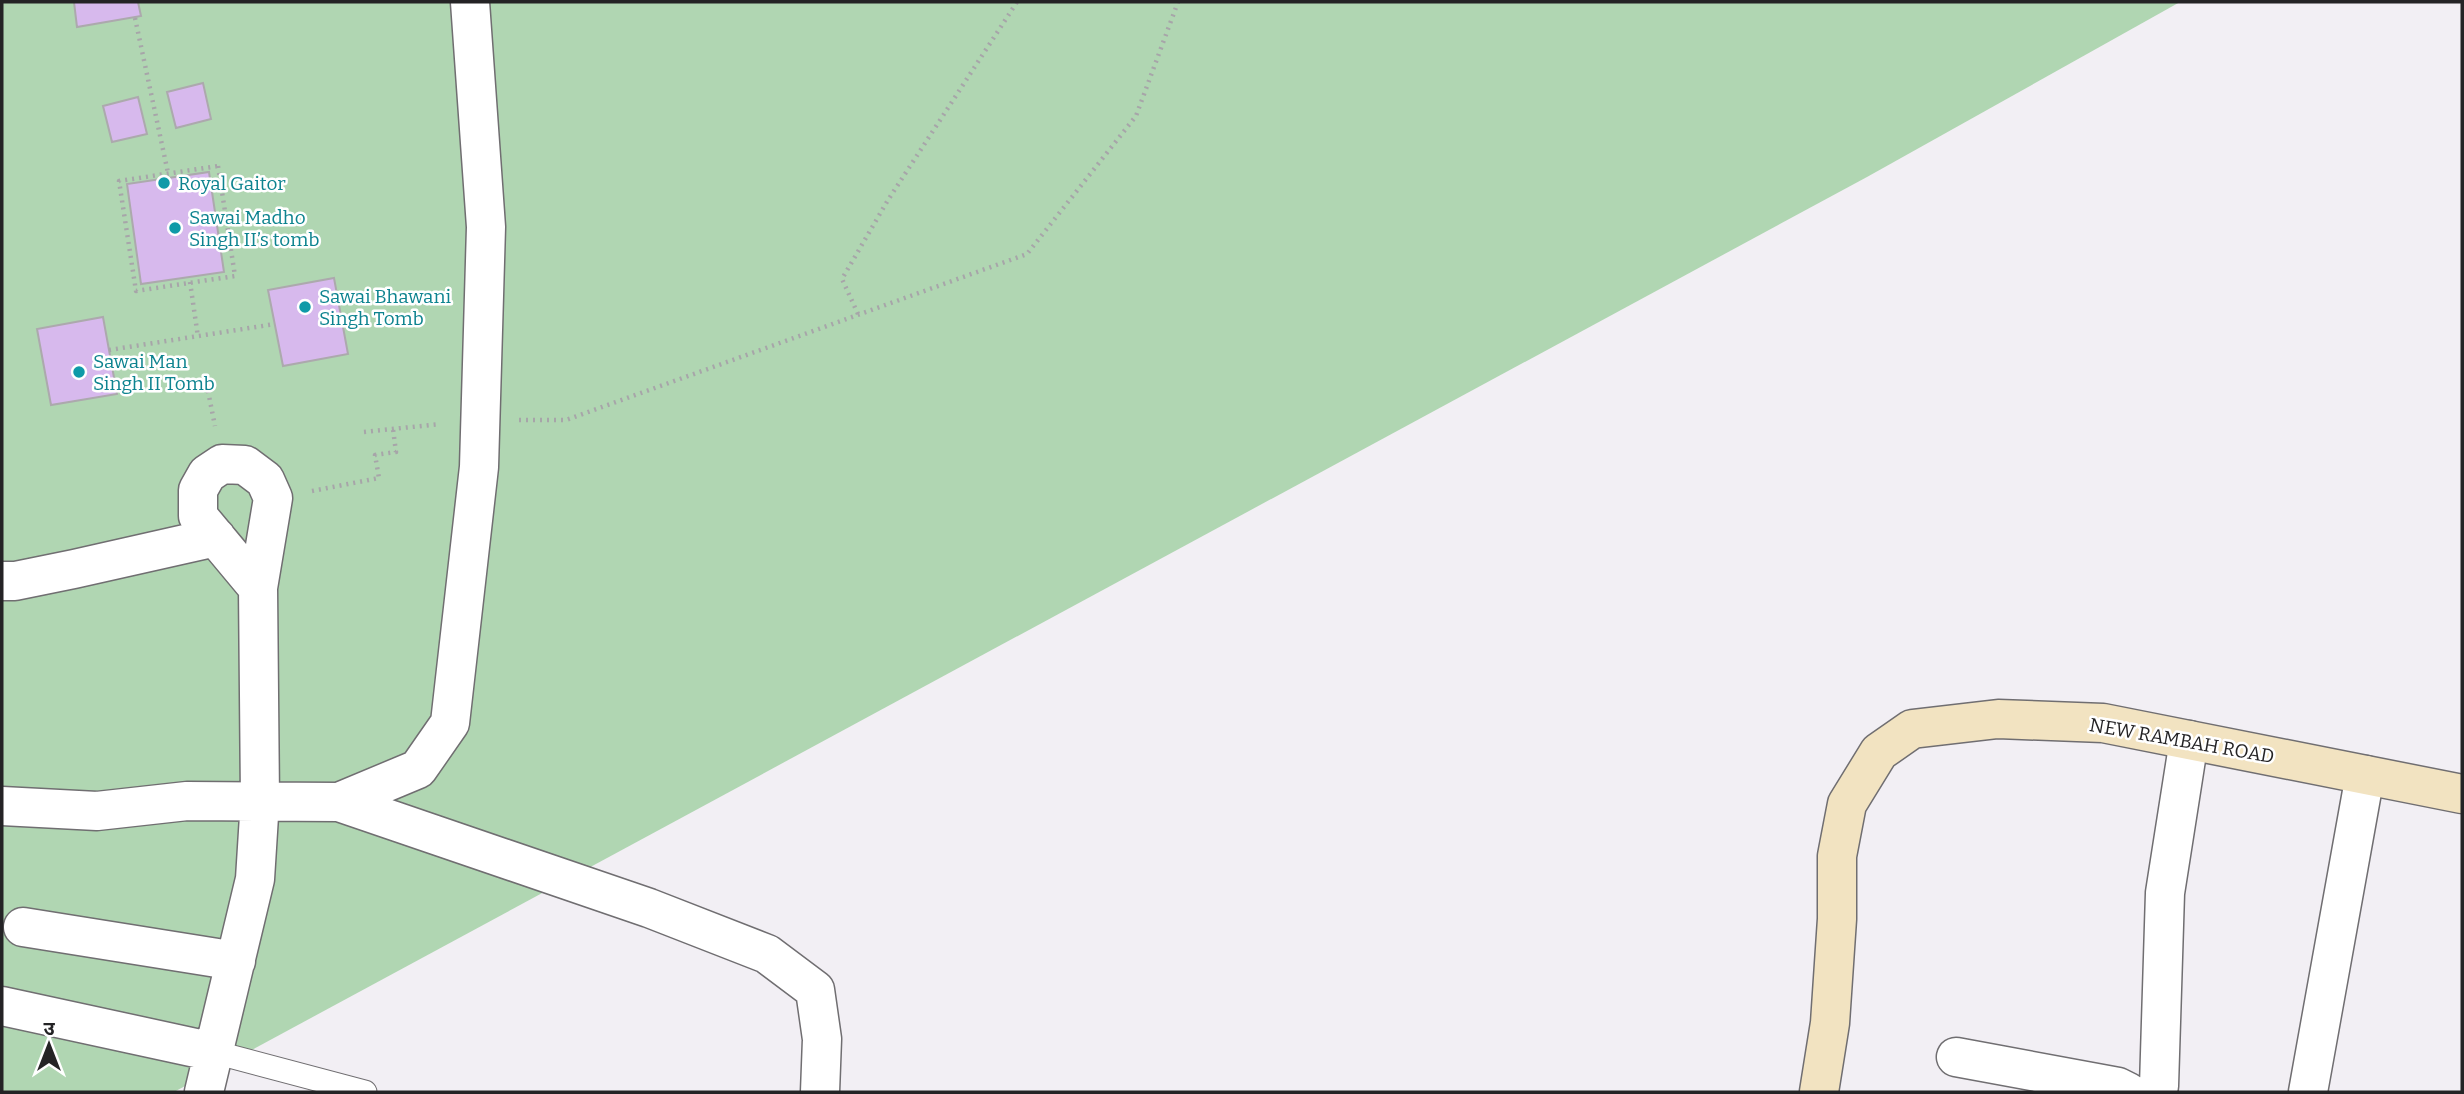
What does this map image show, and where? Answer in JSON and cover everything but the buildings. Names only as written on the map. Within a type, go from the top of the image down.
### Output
[{"type":"street","points":[[338,802],[418,769],[450,723],[479,467],[481,420],[486,227],[470,2]]},
{"type":"street","points":[[204,1092],[255,879],[260,800],[258,588],[273,498],[265,480],[245,465],[222,464],[207,474],[198,490],[198,516],[258,588]]},
{"type":"street","points":[[2,580],[15,581],[216,537]]},
{"type":"street","name":"NEW RAMBAH ROAD","points":[[1819,1092],[1830,1023],[1837,919],[1837,856],[1847,804],[1879,752],[1912,729],[1998,719],[2103,723],[2462,794]]},
{"type":"street","points":[[1956,1057],[2118,1087],[2144,1089],[2165,893],[2189,740]]},
{"type":"street","points":[[2308,1092],[2365,775]]},
{"type":"street","points":[[2,806],[97,811],[187,801],[338,802],[649,908],[767,954],[815,990],[821,1040],[820,1092]]},
{"type":"street","points":[[23,927],[236,961]]},
{"type":"street","points":[[2,1006],[214,1052]]},
{"type":"lane","points":[[214,1052],[365,1092]]},
{"type":"path","points":[[858,314],[842,279],[888,200],[1017,2]]},
{"type":"path","points":[[364,432],[481,420],[566,420],[1027,254],[1136,116],[1178,2]]},
{"type":"path","points":[[135,18],[168,173]]},
{"type":"path","points":[[218,166],[235,276],[136,291],[119,181],[168,173],[218,166]]},
{"type":"path","points":[[190,282],[198,337]]},
{"type":"path","points":[[109,350],[275,324]]},
{"type":"path","points":[[273,498],[379,478],[375,455],[396,452],[393,429]]},
{"type":"green space","points":[[2,2],[2180,2],[1867,177],[174,1092],[2,1092]]},
{"type":"place","name":"Royal Gaitor","points":[[164,183]]},
{"type":"place","name":"Sawai Madho Singh II’s tomb","points":[[175,228]]},
{"type":"place","name":"Sawai Bhawani Singh Tomb","points":[[305,307]]},
{"type":"place","name":"Sawai Man Singh II Tomb","points":[[79,372]]}]
